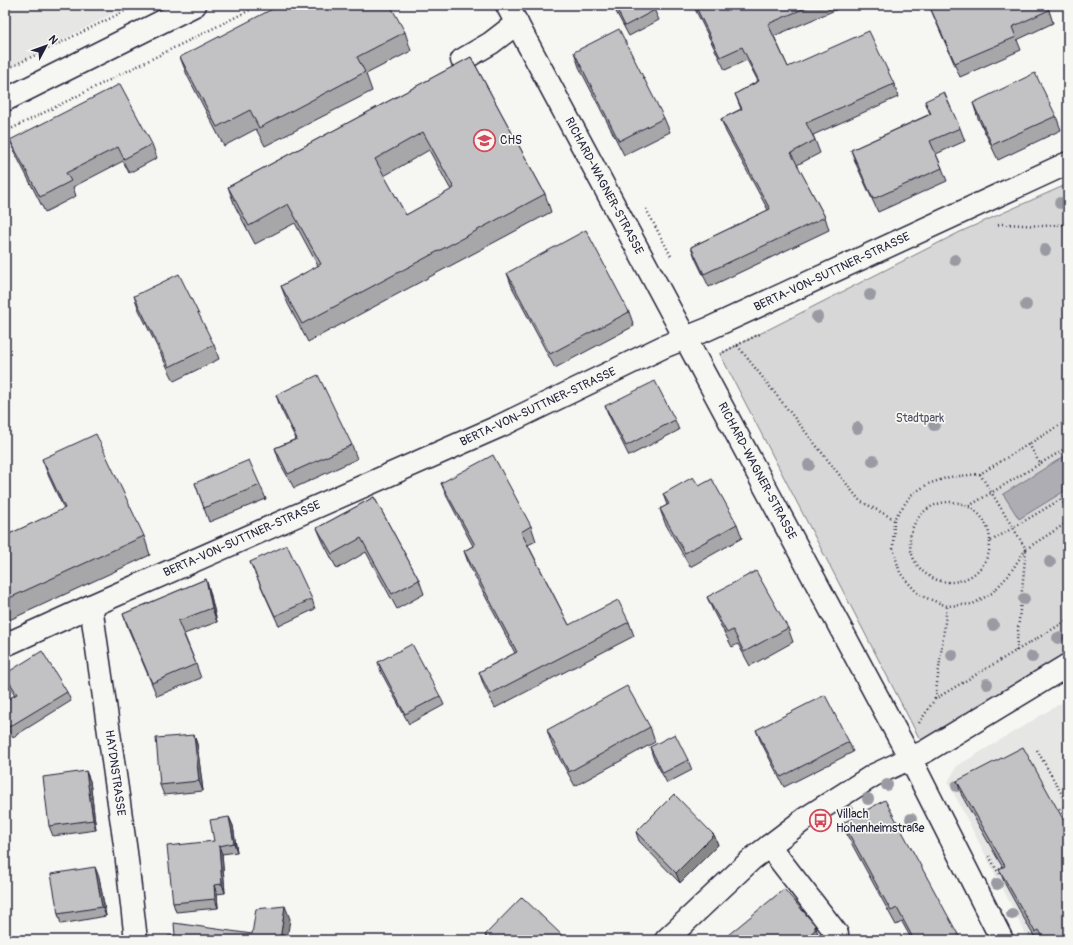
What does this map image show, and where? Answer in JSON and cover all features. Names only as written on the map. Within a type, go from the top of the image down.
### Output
[{"type":"street","points":[[5,100],[195,5]]},
{"type":"street","points":[[462,60],[490,43],[512,14]]},
{"type":"street","name":"RICHARD-WAGNER-STRASSE","points":[[512,14],[910,758],[1002,940]]},
{"type":"street","name":"BERTA-VON-SUTTNER-STRASSE","points":[[5,645],[500,426],[651,353],[686,339],[1068,163]]},
{"type":"street","name":"HAYDNSTRASSE","points":[[91,606],[126,852],[136,940]]},
{"type":"street","points":[[666,940],[752,859],[806,818],[874,775],[926,751],[1068,665]]},
{"type":"street","points":[[769,846],[837,934],[832,940]]},
{"type":"path","points":[[5,70],[137,5]]},
{"type":"path","points":[[5,132],[260,5]]},
{"type":"path","points":[[718,349],[720,354],[737,345],[860,501],[894,519]]},
{"type":"path","points":[[1068,420],[980,474],[949,477],[928,484],[911,495],[894,519],[893,548],[900,573],[920,595],[947,606],[972,604],[992,593],[1008,576],[1026,548],[1068,522]]},
{"type":"path","points":[[1029,444],[1040,464]]},
{"type":"path","points":[[969,506],[1068,447]]},
{"type":"path","points":[[980,474],[1026,548],[1016,651]]},
{"type":"path","points":[[991,541],[1068,495]]},
{"type":"path","points":[[1061,499],[1068,510]]},
{"type":"path","points":[[956,502],[969,506],[980,515],[988,528],[991,541],[988,555],[982,568],[971,577],[958,582],[944,582],[928,575],[918,566],[912,553],[910,539],[918,517],[929,508],[942,503],[956,502]]},
{"type":"path","points":[[919,724],[935,699],[947,606]]},
{"type":"path","points":[[935,699],[1068,620]]},
{"type":"path","points":[[1037,750],[1068,805],[1053,813]]},
{"type":"path","points":[[1060,809],[1068,825]]},
{"type":"path","points":[[989,856],[998,874]]},
{"type":"path","points":[[1030,936],[1032,940]]},
{"type":"shaded area","points":[[5,5],[129,5],[5,70]]},
{"type":"shaded area","points":[[1068,454],[1068,489],[1019,519],[1003,494]]},
{"type":"shaded area","points":[[1068,699],[1068,940],[1029,940],[948,782],[957,766]]},
{"type":"green space","name":"Stadtpark","points":[[1068,184],[1068,665],[926,751],[720,354],[960,232]]},
{"type":"building","points":[[280,5],[390,5],[405,32],[357,57],[365,72],[259,128],[250,110],[217,127],[180,57]]},
{"type":"building","points":[[615,5],[652,5],[655,10],[625,26]]},
{"type":"building","points":[[695,5],[812,5],[768,24],[788,67],[869,31],[894,84],[806,123],[815,140],[791,153],[825,217],[704,274],[691,247],[770,209],[721,119],[742,109],[735,94],[759,81],[742,47],[720,57]]},
{"type":"building","points":[[929,5],[1002,5],[1003,7],[1007,5],[1046,5],[1049,10],[1012,27],[1016,37],[955,63]]},
{"type":"building","points":[[619,29],[664,118],[619,141],[574,52]]},
{"type":"building","points":[[471,57],[545,194],[302,324],[281,286],[321,264],[288,204],[249,226],[228,187]],"holes":[[[423,132],[454,188],[406,215],[375,159]]]},
{"type":"building","points":[[1035,73],[1056,116],[992,145],[973,103]]},
{"type":"building","points":[[120,84],[152,144],[124,159],[118,147],[66,173],[71,181],[40,197],[10,140]]},
{"type":"building","points":[[944,92],[960,128],[930,141],[942,168],[873,199],[851,150],[931,114],[925,101]]},
{"type":"building","points":[[586,230],[629,312],[550,354],[507,273]]},
{"type":"building","points":[[179,274],[214,345],[169,367],[134,296]]},
{"type":"building","points":[[318,375],[352,445],[288,474],[275,448],[297,439],[276,395]]},
{"type":"building","points":[[655,381],[675,420],[626,446],[605,406]]},
{"type":"building","points":[[96,434],[144,536],[5,600],[5,536],[65,508],[42,459]]},
{"type":"building","points":[[493,455],[531,526],[521,532],[569,625],[618,600],[629,622],[490,694],[479,672],[517,652],[464,551],[475,545],[441,483]]},
{"type":"building","points":[[249,460],[260,485],[204,508],[195,483]]},
{"type":"building","points":[[693,477],[699,486],[712,479],[737,524],[685,553],[660,509],[669,504],[663,494]]},
{"type":"building","points":[[374,497],[419,580],[392,594],[361,538],[332,554],[317,528]]},
{"type":"building","points":[[287,545],[312,599],[275,616],[250,562]]},
{"type":"building","points":[[756,571],[788,628],[744,652],[733,630],[727,633],[707,597]]},
{"type":"building","points":[[206,579],[212,608],[178,621],[196,664],[152,683],[123,614]]},
{"type":"building","points":[[412,644],[440,696],[405,714],[378,662]]},
{"type":"building","points":[[42,651],[67,692],[9,727],[5,720],[5,701],[17,694],[5,674]]},
{"type":"building","points":[[627,686],[650,727],[569,772],[547,730]]},
{"type":"building","points":[[825,695],[849,742],[781,777],[756,730]]},
{"type":"building","points":[[675,734],[688,760],[663,773],[650,747]]},
{"type":"building","points":[[194,735],[199,781],[160,785],[156,738]]},
{"type":"building","points":[[1023,747],[1068,828],[1068,940],[1045,940],[1039,930],[1035,932],[999,869],[1005,866],[957,781]]},
{"type":"building","points":[[86,771],[93,820],[49,826],[43,777]]},
{"type":"building","points":[[674,794],[714,835],[676,873],[636,832]]},
{"type":"building","points":[[885,800],[961,940],[914,940],[897,908],[891,911],[843,823]]},
{"type":"building","points":[[229,817],[234,843],[219,846],[222,884],[214,885],[215,899],[173,903],[167,846],[214,841],[210,820]]},
{"type":"building","points":[[95,867],[102,907],[58,914],[51,874]]},
{"type":"building","points":[[784,889],[815,925],[815,930],[803,940],[722,940]]},
{"type":"building","points":[[522,897],[567,940],[490,940],[485,935]]},
{"type":"building","points":[[285,906],[280,940],[168,940],[168,936],[175,936],[174,923],[252,934],[256,909]]},
{"type":"place","name":"CHS","points":[[485,140]]},
{"type":"place","name":"Villach Hohenheimstraße","points":[[821,821]]}]
